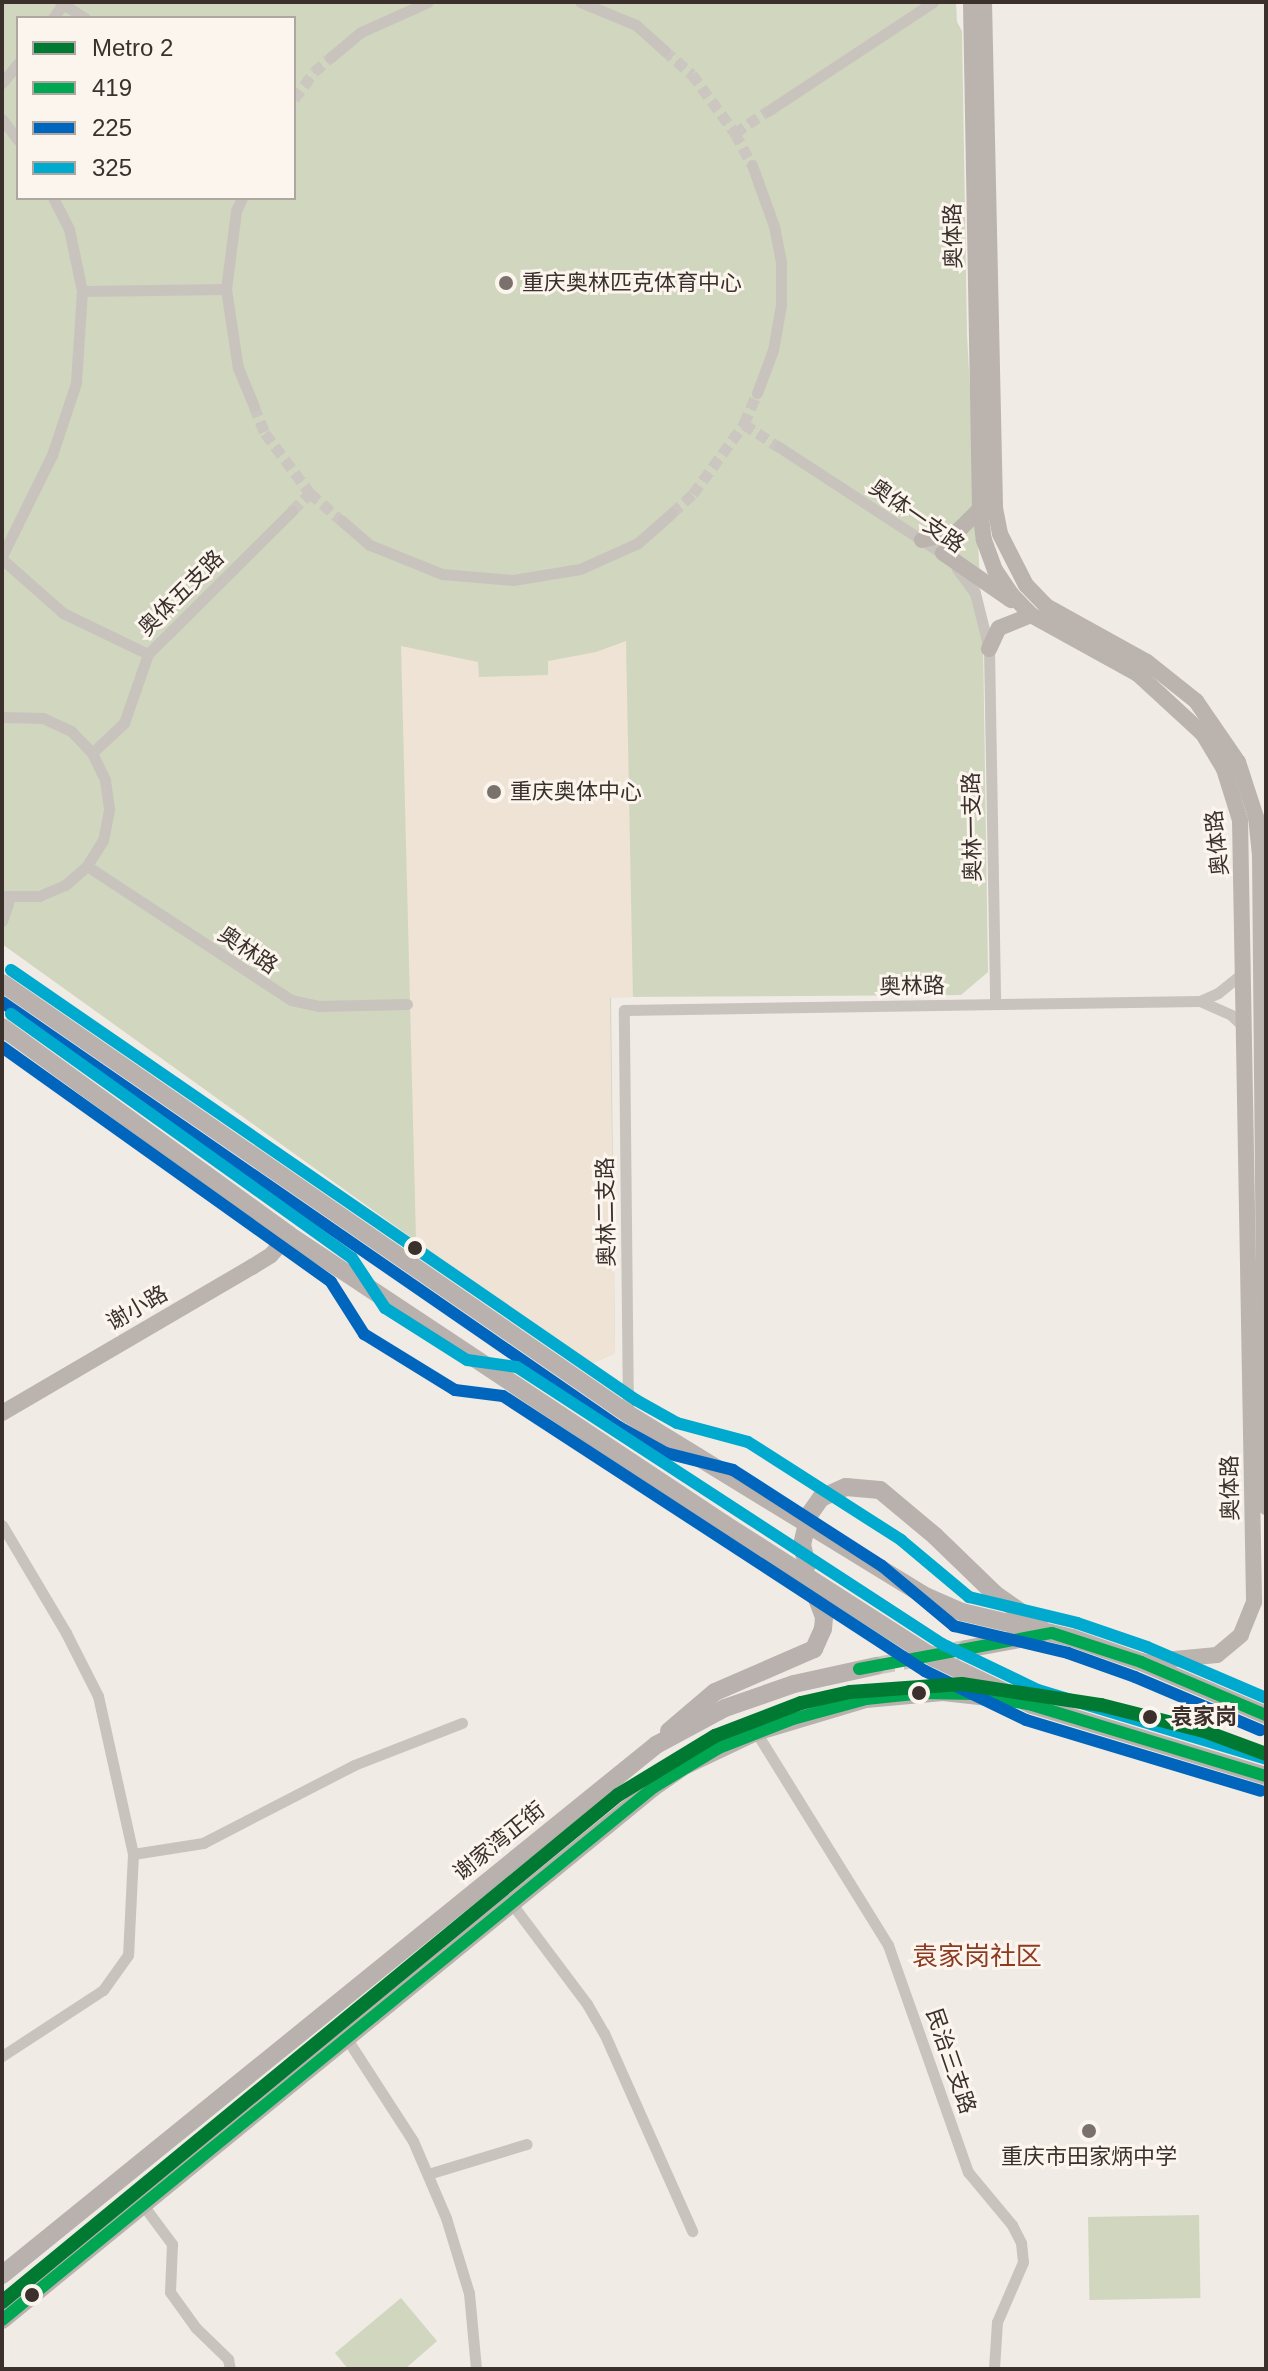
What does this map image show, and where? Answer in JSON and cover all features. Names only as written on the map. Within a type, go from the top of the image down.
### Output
[{"type":"main road","name":"奥体路","points":[[971,2],[980,509],[984,540],[995,570],[1031,615],[1138,674],[1160,691],[1203,734],[1224,769],[1241,832],[1245,1028],[1258,1205],[1266,1507]]},
{"type":"main road","name":"奥体路","points":[[984,2],[995,508],[1000,534],[1018,573],[1046,606],[1172,679],[1216,726],[1238,762],[1256,817],[1260,855],[1263,1115],[1258,1205],[1254,1602],[1241,1635],[1217,1655],[1141,1662]]},
{"type":"main road","points":[[922,540],[957,532],[980,509]]},
{"type":"main road","points":[[943,553],[1031,615]]},
{"type":"main road","points":[[989,649],[1006,622],[1031,615]]},
{"type":"main road","points":[[2,983],[628,1414],[923,1595],[962,1612],[1052,1633],[1141,1662],[1266,1715]]},
{"type":"main road","points":[[2,1027],[289,1235],[801,1567],[824,1587],[934,1658],[1032,1705]]},
{"type":"main road","name":"谢小路","points":[[2,1413],[252,1267],[271,1255],[289,1235]]},
{"type":"main road","points":[[656,1745],[690,1710],[715,1692],[814,1649],[823,1629],[821,1605],[801,1567],[802,1545],[809,1515],[821,1498],[846,1487],[880,1490],[935,1536],[995,1594],[1052,1633]]},
{"type":"main road","points":[[966,1649],[1052,1633]]},
{"type":"main road","name":"谢家湾正街","points":[[2,2275],[656,1745],[725,1708],[794,1684],[876,1666]]},
{"type":"main road","points":[[2,2320],[654,1787],[686,1765],[756,1732],[829,1708],[905,1694],[974,1694],[1032,1705],[1266,1776]]},
{"type":"street","points":[[331,57],[361,32],[428,2]]},
{"type":"street","points":[[580,2],[636,25],[664,50]]},
{"type":"street","points":[[768,111],[933,2]]},
{"type":"street","points":[[62,3],[82,16]]},
{"type":"street","points":[[2,83],[16,66]]},
{"type":"street","points":[[2,119],[16,137]]},
{"type":"street","points":[[752,165],[774,226],[781,262],[781,305],[757,393]]},
{"type":"street","points":[[54,200],[69,229],[82,291],[76,383],[52,455],[2,557],[63,613],[148,654]]},
{"type":"street","points":[[241,200],[236,211],[226,289],[238,368],[254,406]]},
{"type":"street","points":[[82,291],[226,289]]},
{"type":"street","name":"奥体一支路","points":[[779,447],[943,553],[975,593],[989,649]]},
{"type":"street","name":"奥体五支路","points":[[92,753],[124,723],[148,654],[292,511]]},
{"type":"street","points":[[342,521],[370,545],[442,574],[513,580],[580,569],[638,543],[672,513]]},
{"type":"street","name":"奥林一支路","points":[[989,649],[995,1004]]},
{"type":"street","points":[[2,717],[43,718],[71,731],[92,753],[105,780],[109,810],[103,840],[87,866],[65,885],[39,896],[6,897],[2,921]]},
{"type":"street","name":"奥林路","points":[[87,866],[291,1000],[319,1006],[407,1004]]},
{"type":"street","points":[[1200,1001],[1218,993],[1244,972]]},
{"type":"street","name":"奥林路","points":[[624,1010],[1200,1001],[1231,1015],[1245,1028]]},
{"type":"street","name":"奥林二支路","points":[[624,1010],[628,1414]]},
{"type":"street","points":[[2,1525],[66,1633],[98,1696],[133,1854],[128,1955],[103,1990],[2,2056]]},
{"type":"street","points":[[133,1854],[203,1843],[354,1765],[462,1723]]},
{"type":"street","name":"民治三支路","points":[[756,1732],[888,1945],[968,2172],[1012,2225],[1021,2243],[1023,2262],[997,2322],[994,2369]]},
{"type":"street","points":[[512,1904],[587,2004],[604,2033],[692,2231]]},
{"type":"street","points":[[347,2039],[394,2108],[428,2174],[469,2293],[476,2369]]},
{"type":"street","points":[[428,2174],[527,2144]]},
{"type":"street","points":[[143,2205],[172,2244],[170,2292],[196,2328],[228,2359],[230,2369]]},
{"type":"green space","name":"重庆奥体中心","points":[[2,2],[956,2],[957,22],[962,31],[967,334],[983,639],[988,972],[961,995],[611,997],[615,1353],[593,1363],[416,1241],[2,944]]},
{"type":"green space","points":[[1199,2215],[1200,2298],[1089,2300],[1088,2217]]},
{"type":"green space","points":[[401,2298],[437,2341],[405,2369],[348,2369],[335,2353]]},
{"type":"shaded area","points":[[626,641],[633,997],[610,998],[615,1353],[593,1363],[416,1241],[401,646],[478,662],[479,677],[548,675],[548,661],[596,652]]},
{"type":"tunnel","points":[[664,50],[692,74],[735,133],[752,165]]},
{"type":"tunnel","points":[[296,96],[314,72],[331,57]]},
{"type":"tunnel","points":[[735,133],[768,111]]},
{"type":"tunnel","points":[[672,513],[693,494],[744,424],[757,393]]},
{"type":"tunnel","points":[[254,406],[265,433],[310,493],[342,521]]},
{"type":"tunnel","points":[[744,424],[779,447]]},
{"type":"tunnel","points":[[292,511],[310,493]]},
{"type":"tunnel","points":[[876,1666],[966,1649]]},
{"type":"metro line","name":"2","points":[[2,2302],[618,1795],[715,1736],[801,1703],[850,1692],[962,1684],[1101,1705],[1204,1731],[1266,1754]]},
{"type":"transit line","name":"325","points":[[11,970],[636,1400],[677,1423],[748,1442],[901,1540],[969,1597],[1077,1623],[1147,1647],[1266,1698]]},
{"type":"transit line","name":"225","points":[[2,1002],[619,1427],[666,1453],[733,1470],[882,1566],[954,1626],[1068,1653],[1135,1677],[1260,1730]]},
{"type":"transit line","name":"325","points":[[11,1014],[352,1258],[385,1308],[467,1360],[517,1367],[942,1644],[1038,1690],[1266,1759]]},
{"type":"transit line","name":"225","points":[[2,1047],[331,1282],[364,1334],[455,1390],[503,1396],[925,1671],[1026,1720],[1261,1791]]},
{"type":"transit line","name":"419","points":[[859,1669],[1052,1633],[1141,1662],[1266,1715]]},
{"type":"transit line","name":"419","points":[[2,2320],[654,1787],[719,1748],[793,1719],[866,1699],[924,1693],[974,1694],[1032,1705],[1266,1776]]},
{"type":"place","name":"重庆奥林匹克体育中心","points":[[506,283]]},
{"type":"place","name":"重庆奥体中心","points":[[494,792]]},
{"type":"place","name":"袁家岗","points":[[1150,1717]]},
{"type":"place","name":"重庆市田家炳中学","points":[[1089,2131]]},
{"type":"district","name":"袁家岗社区","points":[[977,1957]]}]
